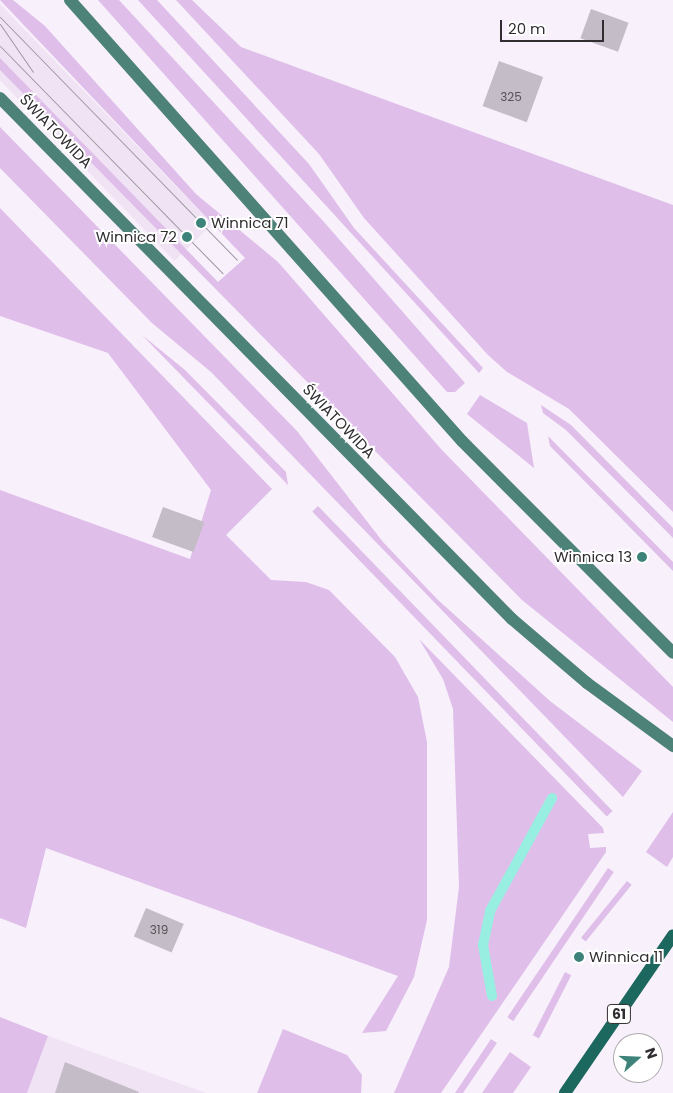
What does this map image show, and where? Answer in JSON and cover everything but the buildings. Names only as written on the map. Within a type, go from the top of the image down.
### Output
[{"type":"main road","name":"61","points":[[565,1093],[673,935]]},
{"type":"street","points":[[70,0],[462,441],[673,653]]},
{"type":"street","name":"ŚWIATOWIDA","points":[[0,98],[512,619],[587,683],[673,746]]},
{"type":"shaded area","points":[[0,0],[13,0],[45,26],[196,194],[278,262],[441,449],[673,687],[673,722],[522,600],[0,70],[0,58],[218,282],[245,258]]},
{"type":"shaded area","points":[[98,0],[119,0],[324,222],[465,383],[455,392],[447,392]]},
{"type":"shaded area","points":[[138,0],[157,0],[309,164],[354,228],[483,368],[479,373]]},
{"type":"shaded area","points":[[176,0],[192,0],[241,47],[673,205],[673,512],[569,409],[507,372],[488,355],[364,218],[319,154]]},
{"type":"shaded area","points":[[0,4],[213,224],[174,261],[0,80]]},
{"type":"shaded area","points":[[0,127],[297,431],[383,542],[437,599],[550,701],[642,771],[623,797],[211,372],[152,323],[0,168]]},
{"type":"shaded area","points":[[0,208],[272,489],[226,535],[271,580],[306,582],[329,590],[395,657],[418,697],[427,742],[427,920],[414,977],[386,1031],[362,1033],[398,976],[46,848],[26,928],[0,918],[0,490],[190,559],[211,490],[108,353],[0,316]]},
{"type":"shaded area","points":[[142,335],[185,370],[286,472],[288,485]]},
{"type":"shaded area","points":[[480,395],[527,423],[534,468],[467,414]]},
{"type":"shaded area","points":[[541,405],[571,425],[673,528],[673,538],[566,430],[543,413]]},
{"type":"shaded area","points":[[548,436],[673,562],[673,571],[550,446]]},
{"type":"shaded area","points":[[318,506],[613,811],[607,817],[312,512]]},
{"type":"shaded area","points":[[419,639],[603,828],[604,833],[588,834],[590,848],[606,847],[606,852],[441,1093],[394,1093],[449,967],[459,887],[453,709],[443,679]]},
{"type":"shaded area","points":[[673,812],[673,857],[667,867],[646,852]]},
{"type":"shaded area","points":[[608,868],[614,872],[513,1021],[507,1017]]},
{"type":"shaded area","points":[[627,881],[632,885],[586,942],[581,938]]},
{"type":"shaded area","points":[[565,972],[571,975],[539,1038],[533,1035]]},
{"type":"shaded area","points":[[0,1017],[48,1036],[27,1093],[0,1093]]},
{"type":"shaded area","points":[[283,1029],[347,1055],[362,1075],[361,1093],[257,1093]]},
{"type":"shaded area","points":[[48,1036],[206,1093],[27,1093]]},
{"type":"shaded area","points":[[491,1039],[497,1043],[463,1093],[455,1093]]},
{"type":"shaded area","points":[[510,1052],[531,1067],[513,1093],[482,1093]]},
{"type":"waterway","points":[[492,996],[483,945],[490,911],[552,798]]},
{"type":"tram line","points":[[0,17],[237,260]]},
{"type":"tram line","points":[[0,24],[33,72]]},
{"type":"tram line","points":[[0,46],[222,273]]},
{"type":"place","name":"Winnica 71","points":[[201,223]]},
{"type":"place","name":"Winnica 72","points":[[187,237]]},
{"type":"place","name":"Winnica 13","points":[[642,557]]},
{"type":"place","name":"Winnica 11","points":[[579,957]]}]
